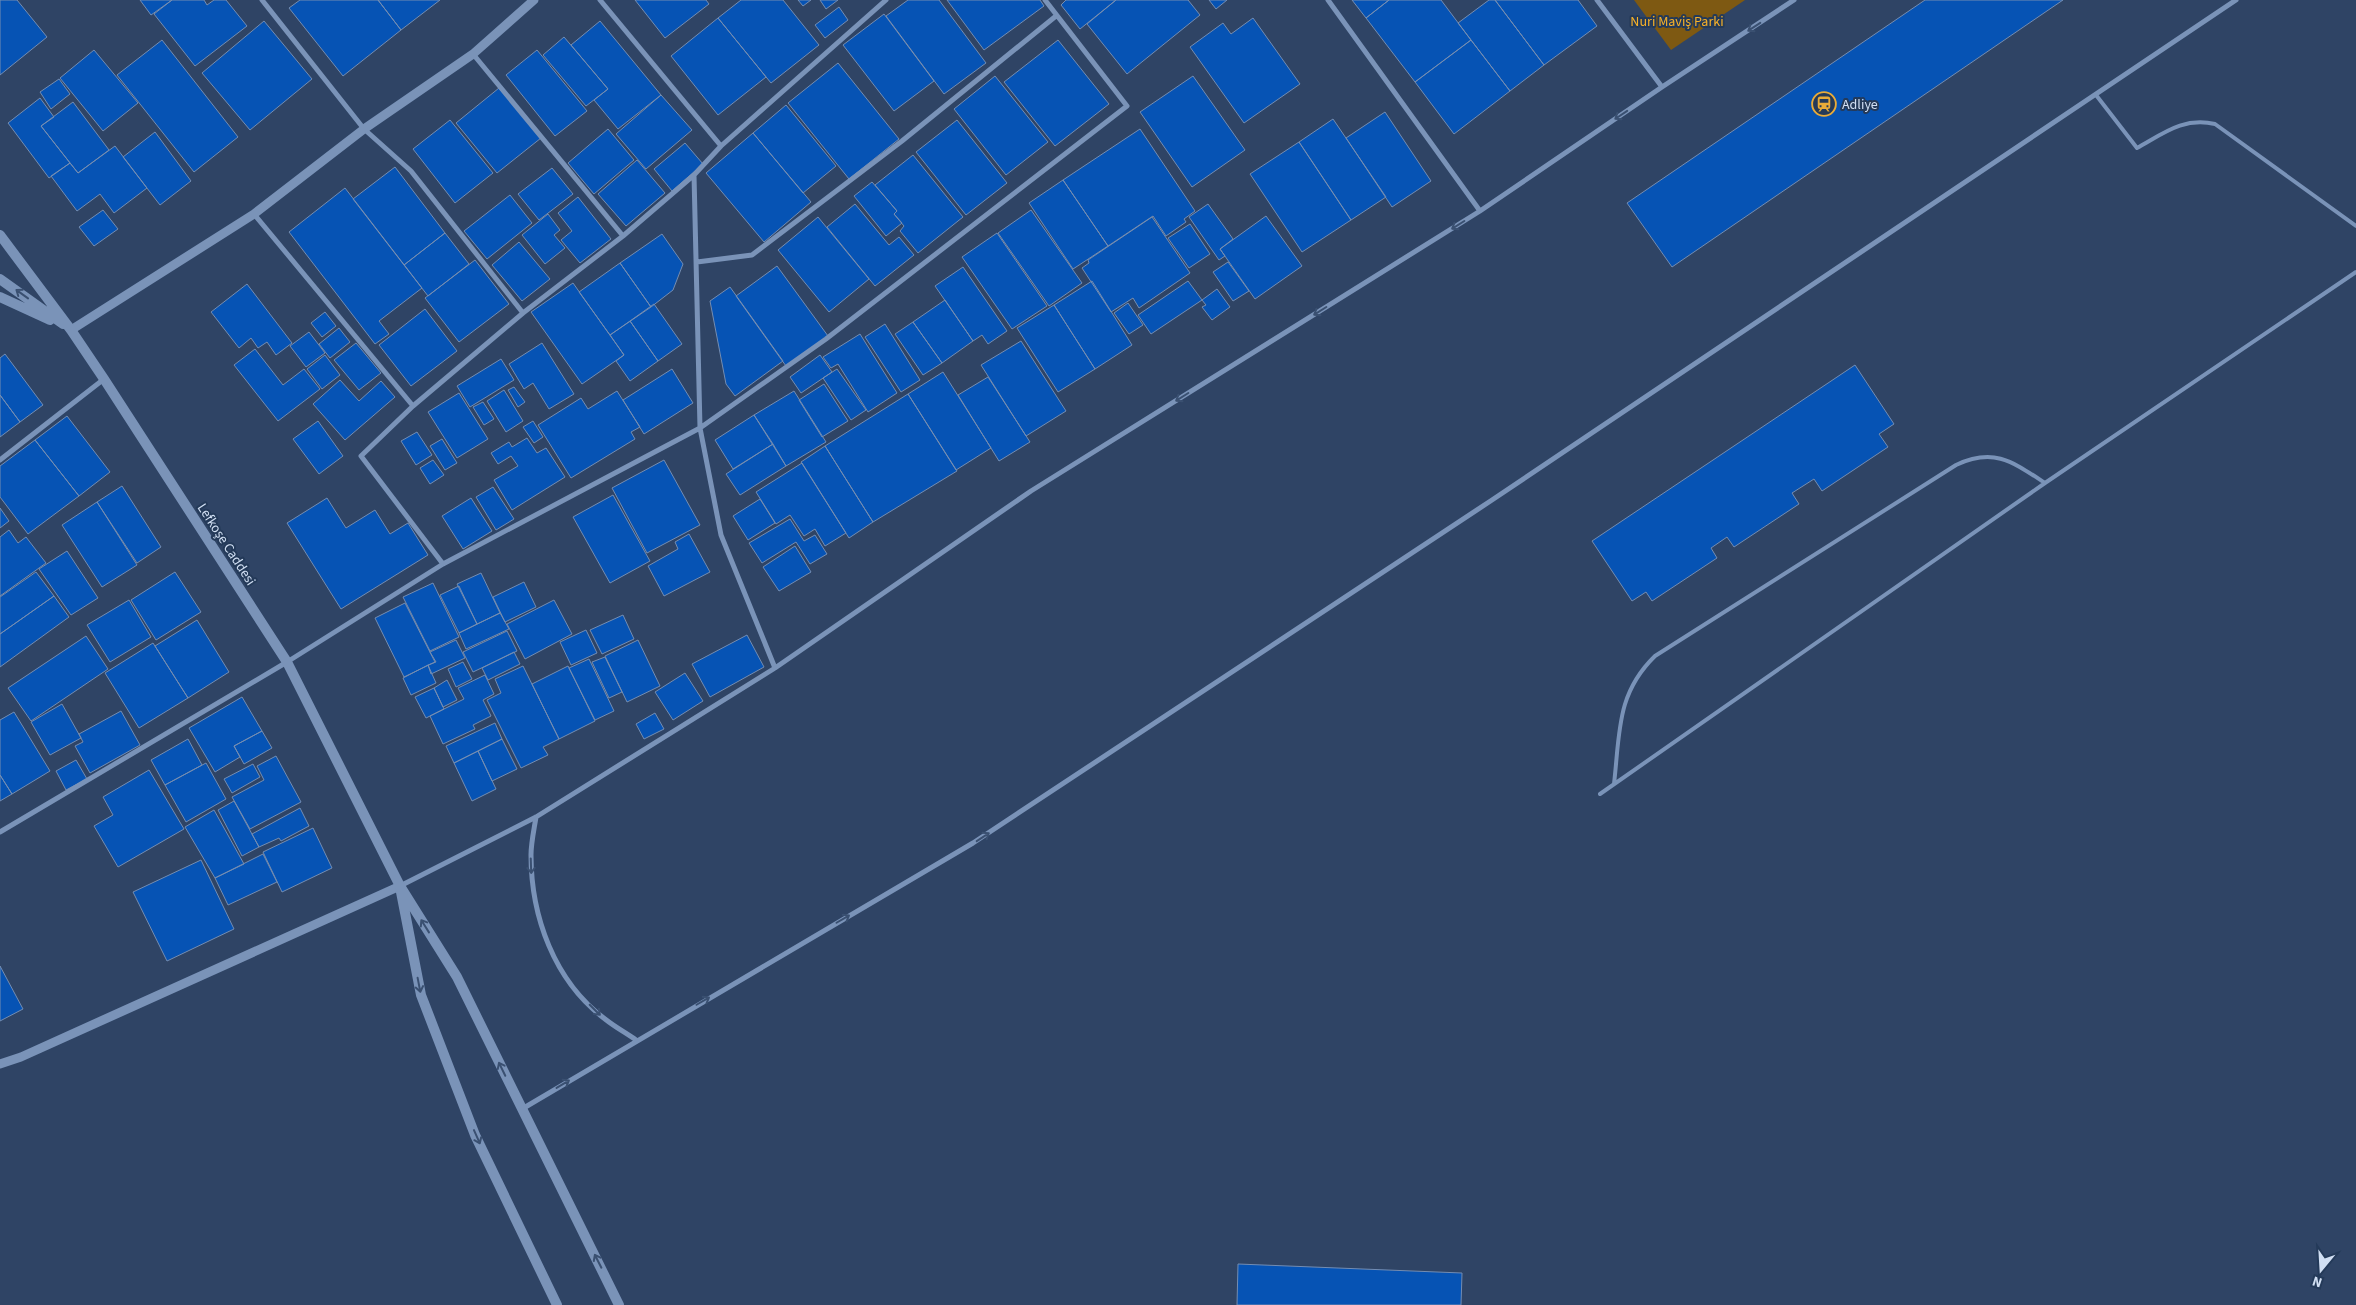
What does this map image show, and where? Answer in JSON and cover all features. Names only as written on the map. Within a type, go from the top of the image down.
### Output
[{"type":"main road","name":"Lefkoşe Caddesi","points":[[0,235],[72,330],[287,662],[400,886]]},
{"type":"main road","points":[[0,279],[72,330]]},
{"type":"main road","points":[[0,297],[72,330]]},
{"type":"main road","points":[[400,886],[457,977],[619,1305]]},
{"type":"main road","points":[[400,886],[421,996],[476,1135],[557,1305]]},
{"type":"street","points":[[262,0],[364,129],[411,171],[523,313]]},
{"type":"street","points":[[72,330],[254,214],[364,129],[473,54],[534,0]]},
{"type":"street","points":[[600,0],[721,146]]},
{"type":"street","points":[[443,564],[361,456],[413,406],[523,313],[623,236],[694,176],[721,146],[886,0]]},
{"type":"street","points":[[0,832],[287,662],[443,564],[700,428],[826,339],[1127,106],[1045,0]]},
{"type":"street","points":[[1328,0],[1480,211]]},
{"type":"street","points":[[1597,0],[1662,87]]},
{"type":"street","points":[[0,1064],[30,1053],[400,886],[536,818],[775,668],[1031,491],[1480,211],[1794,0]]},
{"type":"street","points":[[522,1109],[636,1040],[973,843],[1500,495],[2236,0]]},
{"type":"street","points":[[697,262],[752,256],[902,141],[1056,16]]},
{"type":"street","points":[[473,54],[623,236]]},
{"type":"street","points":[[694,176],[700,428],[721,535],[775,668]]},
{"type":"street","points":[[254,214],[413,406]]},
{"type":"street","points":[[0,460],[104,379]]},
{"type":"street","points":[[536,818],[531,853],[532,889],[540,924],[554,958],[576,990],[603,1018],[636,1040]]},
{"type":"lane","points":[[2096,94],[2137,148],[2180,124],[2203,121],[2215,124],[2356,226]]},
{"type":"lane","points":[[1600,794],[2045,483],[2356,272]]},
{"type":"lane","points":[[1614,784],[1623,710],[1627,695],[1634,680],[1655,656],[1968,460],[1994,456],[2004,459],[2045,483]]},
{"type":"green space","name":"Nuri Maviş Parki","points":[[1634,0],[1745,0],[1671,50]]},
{"type":"building","points":[[0,0],[17,0],[47,37],[0,75]]},
{"type":"building","points":[[140,0],[172,0],[151,15]]},
{"type":"building","points":[[172,0],[204,0],[207,5],[214,0],[226,0],[247,26],[195,66],[154,14]]},
{"type":"building","points":[[300,0],[378,0],[401,30],[343,76],[289,8]]},
{"type":"building","points":[[378,0],[440,0],[401,30]]},
{"type":"building","points":[[635,0],[706,0],[709,4],[665,38]]},
{"type":"building","points":[[741,0],[783,0],[819,45],[771,83],[718,18]]},
{"type":"building","points":[[798,0],[811,0],[803,6]]},
{"type":"building","points":[[820,0],[838,0],[826,9]]},
{"type":"building","points":[[908,0],[939,0],[986,63],[944,94],[886,16]]},
{"type":"building","points":[[947,0],[1040,0],[1044,6],[984,50]]},
{"type":"building","points":[[1066,0],[1116,0],[1080,29],[1061,5]]},
{"type":"building","points":[[1116,0],[1188,0],[1200,15],[1127,74],[1087,24]]},
{"type":"building","points":[[1209,0],[1227,0],[1216,9]]},
{"type":"building","points":[[1352,0],[1389,0],[1366,18]]},
{"type":"building","points":[[1389,0],[1441,0],[1471,40],[1415,82],[1366,18]]},
{"type":"building","points":[[1489,0],[1495,0],[1544,65],[1510,91],[1458,23]]},
{"type":"building","points":[[1495,0],[1578,0],[1597,26],[1544,65]]},
{"type":"building","name":"Adliye","points":[[1925,0],[2063,0],[1672,267],[1627,203]]},
{"type":"building","points":[[839,7],[848,20],[825,38],[815,25]]},
{"type":"building","points":[[884,14],[934,81],[894,111],[843,45]]},
{"type":"building","points":[[718,18],[766,77],[718,115],[671,56]]},
{"type":"building","points":[[1253,18],[1300,84],[1244,123],[1190,47],[1223,23],[1231,34]]},
{"type":"building","points":[[264,21],[312,79],[250,130],[202,73]]},
{"type":"building","points":[[600,21],[661,95],[618,129],[594,100],[608,89],[571,45]]},
{"type":"building","points":[[564,37],[608,89],[586,106],[543,55]]},
{"type":"building","points":[[162,40],[238,137],[194,172],[117,75]]},
{"type":"building","points":[[1058,40],[1109,104],[1055,146],[1004,82]]},
{"type":"building","points":[[1471,40],[1510,91],[1454,134],[1415,82]]},
{"type":"building","points":[[94,50],[138,103],[103,131],[60,78]]},
{"type":"building","points":[[537,50],[587,111],[555,136],[506,75]]},
{"type":"building","points":[[838,63],[899,139],[849,179],[788,103]]},
{"type":"building","points":[[995,76],[1048,142],[1006,175],[954,109]]},
{"type":"building","points":[[1193,76],[1245,150],[1192,187],[1140,112]]},
{"type":"building","points":[[59,79],[70,94],[51,109],[40,92]]},
{"type":"building","points":[[499,88],[541,138],[497,173],[456,123]]},
{"type":"building","points":[[661,95],[692,130],[646,169],[616,134]]},
{"type":"building","points":[[40,98],[54,117],[41,126],[70,163],[49,178],[8,123]]},
{"type":"building","points":[[73,102],[109,150],[78,173],[41,126]]},
{"type":"building","points":[[786,105],[836,166],[803,193],[753,133]]},
{"type":"building","points":[[1385,112],[1431,181],[1392,207],[1346,138]]},
{"type":"building","points":[[1333,119],[1386,197],[1351,220],[1299,142]]},
{"type":"building","points":[[450,120],[493,173],[455,203],[413,149]]},
{"type":"building","points":[[957,120],[1007,183],[966,215],[916,152]]},
{"type":"building","points":[[608,129],[634,160],[594,194],[568,163]]},
{"type":"building","points":[[1140,129],[1195,211],[1184,219],[1186,222],[1166,236],[1153,216],[1108,246],[1063,180]]},
{"type":"building","points":[[155,132],[191,181],[160,205],[123,157]]},
{"type":"building","points":[[753,133],[811,202],[764,242],[706,173]]},
{"type":"building","points":[[1299,142],[1351,220],[1302,252],[1250,174]]},
{"type":"building","points":[[685,143],[703,164],[672,191],[654,169]]},
{"type":"building","points":[[115,146],[147,188],[114,213],[100,194],[77,211],[51,176],[70,163],[78,173]]},
{"type":"building","points":[[913,155],[963,217],[918,253],[900,231],[904,226],[894,214],[897,211],[875,185]]},
{"type":"building","points":[[637,160],[665,193],[626,226],[598,194]]},
{"type":"building","points":[[395,167],[445,233],[404,265],[353,199]]},
{"type":"building","points":[[552,168],[573,194],[539,220],[518,194]]},
{"type":"building","points":[[1063,180],[1108,246],[1073,269],[1029,203]]},
{"type":"building","points":[[872,182],[897,211],[894,214],[902,223],[886,236],[854,196]]},
{"type":"building","points":[[345,188],[422,288],[379,321],[389,334],[375,344],[289,232]]},
{"type":"building","points":[[510,195],[532,223],[487,259],[464,231]]},
{"type":"building","points":[[578,197],[611,239],[580,263],[561,240],[572,231],[558,213]]},
{"type":"building","points":[[855,204],[889,245],[899,237],[914,255],[875,286],[827,227]]},
{"type":"building","points":[[1208,204],[1233,239],[1220,249],[1225,256],[1219,260],[1189,217]]},
{"type":"building","points":[[103,210],[118,229],[94,246],[79,227]]},
{"type":"building","points":[[1031,210],[1082,283],[1049,306],[998,233]]},
{"type":"building","points":[[548,214],[560,230],[554,235],[565,248],[545,264],[522,235]]},
{"type":"building","points":[[1266,216],[1302,266],[1255,299],[1220,249]]},
{"type":"building","points":[[818,217],[869,279],[829,312],[778,250]]},
{"type":"building","points":[[1152,217],[1190,273],[1139,308],[1133,298],[1111,312],[1082,268],[1089,263],[1088,260]]},
{"type":"building","points":[[1190,224],[1210,254],[1189,268],[1168,238]]},
{"type":"building","points":[[445,233],[469,264],[428,296],[404,265]]},
{"type":"building","points":[[997,233],[1047,306],[1012,329],[962,257]]},
{"type":"building","points":[[662,234],[683,264],[673,290],[651,307],[620,263]]},
{"type":"building","points":[[519,242],[550,279],[522,301],[492,265]]},
{"type":"building","points":[[475,260],[509,304],[459,342],[425,298]]},
{"type":"building","points":[[1228,262],[1249,291],[1233,301],[1213,272]]},
{"type":"building","points":[[620,263],[651,307],[610,335],[579,292]]},
{"type":"building","points":[[777,266],[828,336],[786,366],[736,296]]},
{"type":"building","points":[[963,267],[1007,331],[988,344],[982,335],[973,341],[935,286]]},
{"type":"building","points":[[1092,281],[1132,345],[1095,369],[1054,305]]},
{"type":"building","points":[[1188,281],[1202,300],[1151,334],[1138,315]]},
{"type":"building","points":[[573,283],[624,355],[582,384],[531,312]]},
{"type":"building","points":[[247,284],[292,343],[276,355],[267,342],[258,348],[251,338],[239,348],[211,312]]},
{"type":"building","points":[[730,287],[783,361],[735,396],[726,384],[710,301]]},
{"type":"building","points":[[1217,289],[1230,307],[1212,320],[1202,307],[1206,305],[1202,300]]},
{"type":"building","points":[[945,300],[973,341],[942,363],[913,322]]},
{"type":"building","points":[[1128,303],[1143,325],[1129,334],[1114,313]]},
{"type":"building","points":[[654,304],[682,344],[658,361],[630,321]]},
{"type":"building","points":[[1054,305],[1095,369],[1058,392],[1017,328]]},
{"type":"building","points":[[425,309],[457,351],[411,386],[379,345]]},
{"type":"building","points":[[325,312],[336,326],[322,337],[311,323]]},
{"type":"building","points":[[630,321],[658,361],[630,381],[616,361],[624,355],[610,335]]},
{"type":"building","points":[[913,322],[942,363],[923,375],[895,334]]},
{"type":"building","points":[[885,324],[920,380],[901,392],[865,337]]},
{"type":"building","points":[[339,328],[350,342],[330,358],[319,344]]},
{"type":"building","points":[[309,332],[325,353],[306,367],[290,346]]},
{"type":"building","points":[[860,334],[897,393],[868,412],[838,364],[831,368],[823,357]]},
{"type":"building","points":[[1021,341],[1066,411],[1026,436],[981,365]]},
{"type":"building","points":[[356,343],[381,373],[359,390],[334,360]]},
{"type":"building","points":[[542,343],[574,394],[549,409],[533,383],[524,389],[509,364]]},
{"type":"building","points":[[255,349],[283,385],[304,369],[320,389],[278,421],[234,365]]},
{"type":"building","points":[[5,354],[43,405],[20,422],[0,395],[0,358]]},
{"type":"building","points":[[325,355],[340,375],[322,389],[307,369]]},
{"type":"building","points":[[820,355],[832,372],[801,393],[790,377]]},
{"type":"building","points":[[501,359],[514,380],[470,407],[457,386]]},
{"type":"building","points":[[1855,365],[1894,424],[1879,434],[1888,447],[1822,491],[1814,479],[1792,493],[1799,504],[1734,547],[1727,537],[1711,548],[1717,558],[1652,601],[1646,592],[1632,601],[1592,541]]},
{"type":"building","points":[[672,369],[693,403],[644,434],[623,400]]},
{"type":"building","points":[[837,369],[866,410],[851,420],[823,378]]},
{"type":"building","points":[[943,372],[991,448],[956,470],[908,394]]},
{"type":"building","points":[[988,377],[1030,442],[999,461],[958,395]]},
{"type":"building","points":[[340,380],[359,401],[381,381],[395,397],[345,440],[313,404]]},
{"type":"building","points":[[824,384],[848,421],[822,437],[799,400]]},
{"type":"building","points":[[514,387],[525,402],[518,407],[508,390]]},
{"type":"building","points":[[504,390],[523,421],[506,432],[487,401]]},
{"type":"building","points":[[617,391],[640,427],[631,432],[635,439],[571,478],[538,425],[581,398],[588,409]]},
{"type":"building","points":[[794,391],[826,442],[786,466],[754,415]]},
{"type":"building","points":[[459,393],[488,439],[457,458],[428,412]]},
{"type":"building","points":[[908,394],[957,471],[873,522],[825,446]]},
{"type":"building","points":[[0,395],[20,422],[0,437]]},
{"type":"building","points":[[483,402],[494,419],[484,425],[473,407]]},
{"type":"building","points":[[754,415],[773,444],[733,469],[715,440]]},
{"type":"building","points":[[67,416],[110,472],[79,496],[35,440]]},
{"type":"building","points":[[318,421],[343,456],[319,474],[293,439]]},
{"type":"building","points":[[533,421],[543,437],[534,443],[523,427]]},
{"type":"building","points":[[417,432],[432,455],[416,465],[401,441]]},
{"type":"building","points":[[527,438],[537,453],[546,448],[565,477],[512,510],[494,480],[518,466],[511,456],[498,464],[491,453],[509,442],[512,447]]},
{"type":"building","points":[[442,439],[457,463],[445,470],[430,446]]},
{"type":"building","points":[[35,440],[79,496],[28,534],[0,497],[0,466]]},
{"type":"building","points":[[773,444],[786,466],[740,495],[726,474]]},
{"type":"building","points":[[825,446],[873,522],[849,538],[801,462]]},
{"type":"building","points":[[433,460],[444,475],[430,484],[420,468]]},
{"type":"building","points":[[664,460],[700,525],[647,553],[612,488]]},
{"type":"building","points":[[802,463],[846,533],[825,546],[815,529],[804,536],[790,515],[776,524],[756,492]]},
{"type":"building","points":[[122,486],[161,547],[137,563],[97,502]]},
{"type":"building","points":[[493,487],[514,519],[496,530],[476,497]]},
{"type":"building","points":[[613,495],[650,561],[610,583],[573,517]]},
{"type":"building","points":[[327,498],[346,528],[375,510],[390,534],[408,523],[428,555],[341,609],[287,523]]},
{"type":"building","points":[[471,498],[492,531],[463,549],[442,516]]},
{"type":"building","points":[[760,499],[775,523],[748,540],[733,516]]},
{"type":"building","points":[[97,502],[137,565],[102,587],[62,525]]},
{"type":"building","points":[[0,508],[9,521],[0,528]]},
{"type":"building","points":[[790,519],[804,541],[815,535],[827,554],[810,564],[796,542],[762,563],[749,543]]},
{"type":"building","points":[[9,530],[18,543],[26,537],[46,563],[0,596],[0,537]]},
{"type":"building","points":[[689,534],[710,572],[664,596],[648,566],[678,549],[675,542]]},
{"type":"building","points":[[795,546],[811,572],[779,591],[763,567]]},
{"type":"building","points":[[67,551],[98,598],[71,615],[39,569]]},
{"type":"building","points":[[36,572],[54,596],[0,634],[0,597]]},
{"type":"building","points":[[175,572],[201,612],[156,640],[131,600]]},
{"type":"building","points":[[481,573],[500,613],[477,624],[457,584]]},
{"type":"building","points":[[524,582],[536,607],[505,622],[493,597]]},
{"type":"building","points":[[433,583],[459,637],[430,651],[403,597]]},
{"type":"building","points":[[459,586],[477,624],[459,633],[440,595]]},
{"type":"building","points":[[54,596],[69,617],[0,667],[0,634]]},
{"type":"building","points":[[129,600],[151,637],[110,662],[87,625]]},
{"type":"building","points":[[554,600],[572,634],[525,659],[507,624]]},
{"type":"building","points":[[405,603],[435,662],[404,677],[375,618]]},
{"type":"building","points":[[500,613],[509,629],[466,649],[459,633]]},
{"type":"building","points":[[623,615],[634,639],[602,654],[590,630]]},
{"type":"building","points":[[197,620],[229,672],[188,698],[155,646]]},
{"type":"building","points":[[586,630],[597,653],[571,665],[560,642]]},
{"type":"building","points":[[507,631],[517,651],[473,672],[463,652]]},
{"type":"building","points":[[747,635],[764,667],[710,697],[692,664]]},
{"type":"building","points":[[86,636],[108,669],[31,721],[8,688]]},
{"type":"building","points":[[456,640],[465,658],[431,674],[428,665],[436,662],[430,652]]},
{"type":"building","points":[[638,640],[660,686],[627,702],[605,656]]},
{"type":"building","points":[[153,643],[188,698],[139,728],[105,673]]},
{"type":"building","points":[[514,652],[520,664],[488,680],[482,668]]},
{"type":"building","points":[[605,657],[622,692],[609,698],[592,662]]},
{"type":"building","points":[[589,659],[614,711],[595,720],[569,668]]},
{"type":"building","points":[[463,662],[472,679],[456,687],[448,669]]},
{"type":"building","points":[[428,665],[436,683],[411,695],[403,678]]},
{"type":"building","points":[[523,666],[559,739],[543,747],[548,755],[521,768],[487,700],[501,693],[495,679]]},
{"type":"building","points":[[568,666],[595,721],[559,739],[532,684]]},
{"type":"building","points":[[685,673],[703,701],[673,720],[655,692]]},
{"type":"building","points":[[485,675],[494,694],[483,700],[491,716],[473,725],[475,729],[443,744],[430,716],[464,699],[458,688]]},
{"type":"building","points":[[447,680],[457,700],[443,707],[434,688]]},
{"type":"building","points":[[434,688],[444,709],[426,718],[415,697]]},
{"type":"building","points":[[242,697],[262,731],[234,746],[240,757],[215,772],[189,728]]},
{"type":"building","points":[[62,704],[81,738],[50,755],[31,722]]},
{"type":"building","points":[[121,711],[140,745],[90,773],[75,746],[83,742],[79,734]]},
{"type":"building","points":[[14,712],[50,771],[12,794],[0,775],[0,720]]},
{"type":"building","points":[[655,713],[664,729],[644,739],[636,724]]},
{"type":"building","points":[[495,723],[502,739],[454,763],[446,746]]},
{"type":"building","points":[[262,731],[272,748],[244,764],[234,746]]},
{"type":"building","points":[[188,739],[202,765],[165,785],[151,760]]},
{"type":"building","points":[[502,739],[517,769],[492,781],[478,751]]},
{"type":"building","points":[[478,751],[496,789],[472,801],[454,763]]},
{"type":"building","points":[[276,756],[301,802],[250,829],[232,797],[264,780],[257,766]]},
{"type":"building","points":[[76,760],[87,779],[66,790],[56,771]]},
{"type":"building","points":[[206,763],[226,799],[186,822],[165,785]]},
{"type":"building","points":[[253,764],[260,777],[232,793],[224,779]]},
{"type":"building","points":[[149,770],[184,829],[118,867],[94,826],[113,815],[103,797]]},
{"type":"building","points":[[0,775],[12,794],[0,801]]},
{"type":"building","points":[[234,801],[259,847],[242,856],[218,810]]},
{"type":"building","points":[[300,808],[309,826],[281,841],[279,838],[259,847],[252,834]]},
{"type":"building","points":[[214,810],[244,864],[215,878],[185,827]]},
{"type":"building","points":[[313,828],[332,868],[282,892],[263,852]]},
{"type":"building","points":[[263,854],[277,882],[228,905],[215,878]]},
{"type":"building","points":[[201,860],[234,929],[167,961],[133,892]]},
{"type":"building","points":[[0,966],[23,1009],[0,1021]]},
{"type":"building","points":[[1238,1264],[1462,1273],[1461,1305],[1237,1305]]},
{"type":"place","name":"Adliye","points":[[1824,104]]}]
